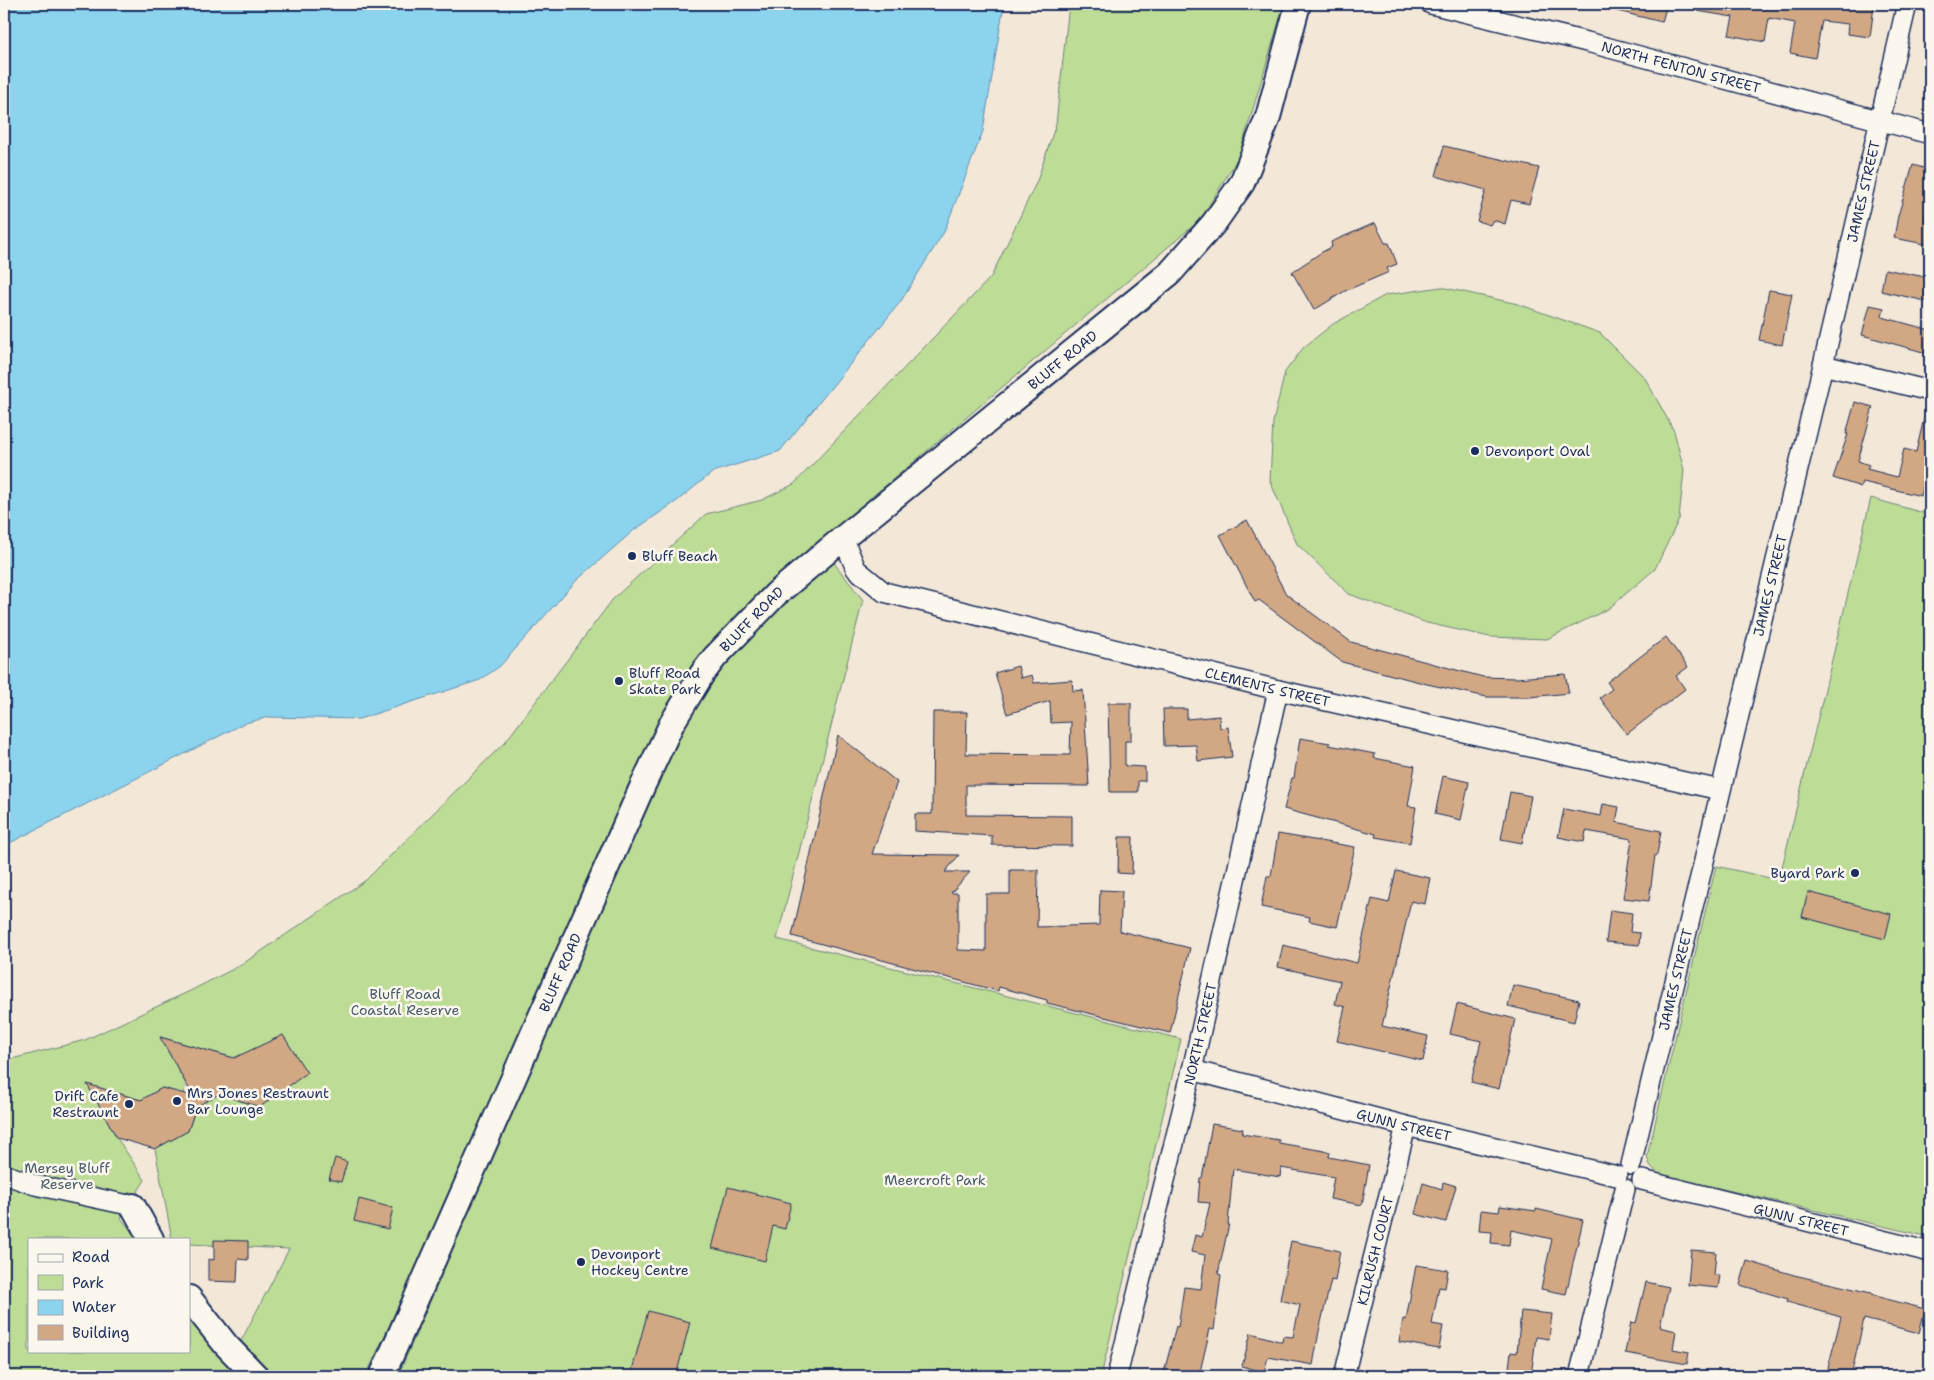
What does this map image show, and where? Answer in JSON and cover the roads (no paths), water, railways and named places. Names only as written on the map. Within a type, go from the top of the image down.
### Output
[{"type":"street","name":"BLUFF ROAD","points":[[382,1376],[643,785],[672,723],[715,656],[776,594],[1170,272],[1214,223],[1242,183],[1268,117],[1298,4]]},
{"type":"street","name":"JAMES STREET","points":[[1579,1376],[1629,1178],[1720,790],[1824,365],[1907,4]]},
{"type":"street","name":"NORTH FENTON STREET","points":[[1442,5],[1588,42],[1930,134]]},
{"type":"street","points":[[1824,365],[1930,391]]},
{"type":"street","name":"CLEMENTS STREET","points":[[843,538],[856,569],[884,592],[1278,690],[1720,790]]},
{"type":"street","name":"NORTH STREET","points":[[1117,1376],[1192,1070],[1278,690]]},
{"type":"street","name":"GUNN STREET","points":[[1192,1070],[1406,1126],[1629,1178],[1930,1252]]},
{"type":"street","name":"KILRUSH COURT","points":[[1344,1376],[1406,1126]]},
{"type":"street","points":[[4,1174],[35,1185],[133,1206],[149,1238]]},
{"type":"street","points":[[190,1299],[226,1345],[256,1376]]},
{"type":"water","points":[[4,4],[1004,4],[983,131],[944,232],[901,301],[780,451],[713,472],[677,501],[633,531],[576,581],[500,666],[480,680],[359,719],[269,717],[245,723],[4,846]]},
{"type":"place","name":"Devonport Oval","points":[[1475,451]]},
{"type":"place","name":"Bluff Beach","points":[[632,556]]},
{"type":"place","name":"Bluff Road Skate Park","points":[[619,681]]},
{"type":"place","name":"Byard Park","points":[[1855,873]]},
{"type":"place","name":"Mrs Jones Restraunt Bar Lounge","points":[[177,1101]]},
{"type":"place","name":"Drift Cafe Restraunt","points":[[129,1104]]},
{"type":"place","name":"Devonport Hockey Centre","points":[[581,1262]]},
{"type":"park label","name":"Bluff Road Coastal Reserve","points":[[405,1002]]},
{"type":"park label","name":"Mersey Bluff Reserve","points":[[67,1176]]},
{"type":"park label","name":"Meercroft Park","points":[[935,1180]]}]
